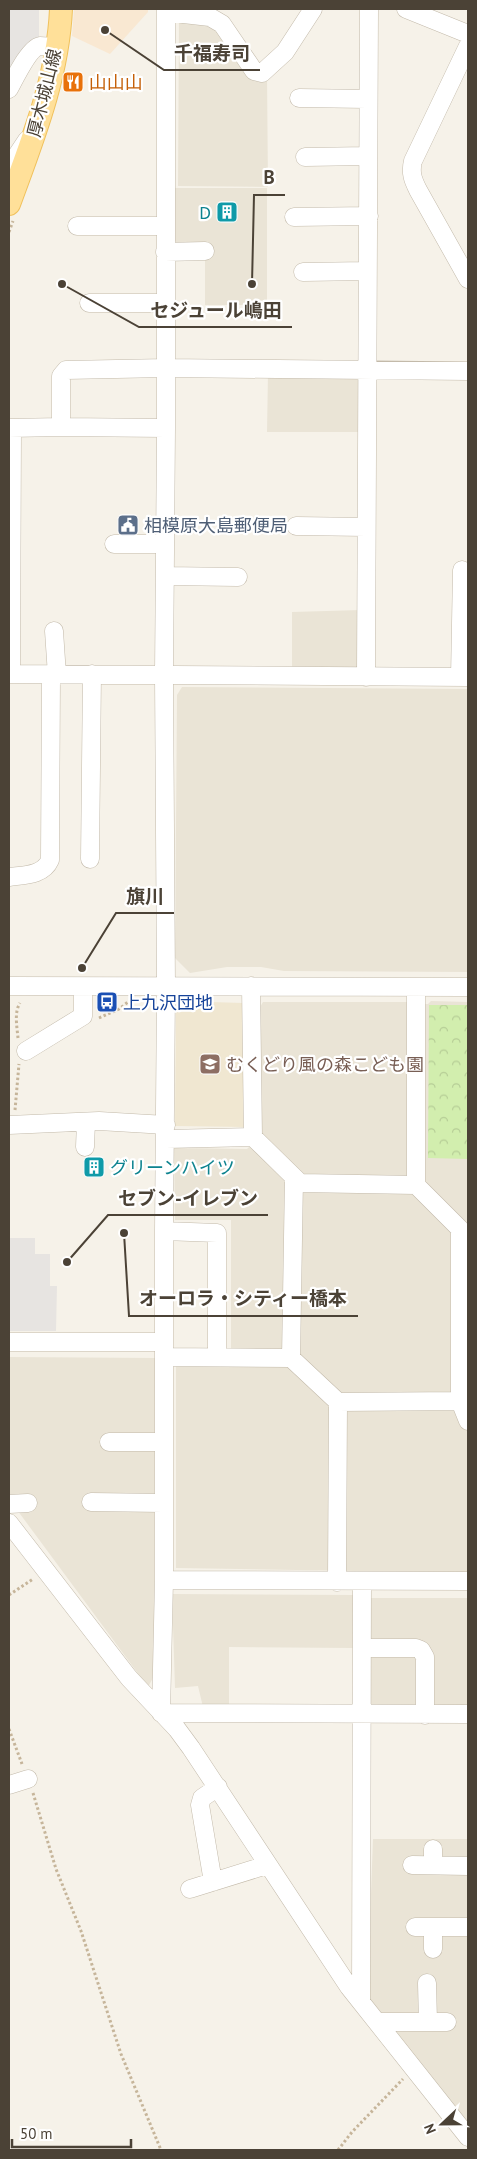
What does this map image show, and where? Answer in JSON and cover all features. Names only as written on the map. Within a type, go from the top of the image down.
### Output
[{"type":"main road","name":"厚木城山線","points":[[9,204],[40,121],[56,48],[61,9]]},
{"type":"street","points":[[161,1713],[164,1580],[164,1231],[166,1132],[164,544],[166,428],[166,10],[210,17],[216,20],[226,28],[254,71],[262,73],[284,52],[313,9]]},
{"type":"street","points":[[366,677],[366,271],[369,216],[368,9]]},
{"type":"street","points":[[406,9],[468,34]]},
{"type":"street","points":[[9,89],[24,62],[36,48],[42,46],[56,48]]},
{"type":"street","points":[[468,46],[413,161],[411,176],[468,279]]},
{"type":"street","points":[[299,98],[367,99]]},
{"type":"street","points":[[9,167],[40,121]]},
{"type":"street","points":[[304,157],[368,156]]},
{"type":"street","points":[[294,217],[369,216]]},
{"type":"street","points":[[77,226],[165,226]]},
{"type":"street","points":[[165,252],[205,251]]},
{"type":"street","points":[[304,272],[366,271]]},
{"type":"street","points":[[89,303],[165,303]]},
{"type":"street","points":[[61,427],[61,376],[64,371],[166,368],[468,371]]},
{"type":"street","points":[[166,428],[10,428],[10,674],[464,677],[462,570]]},
{"type":"street","points":[[296,526],[366,527]]},
{"type":"street","points":[[114,544],[164,544]]},
{"type":"street","points":[[164,576],[238,577]]},
{"type":"street","points":[[9,877],[39,871],[47,866],[51,854],[54,631]]},
{"type":"street","points":[[90,859],[92,674]]},
{"type":"street","points":[[9,986],[468,987]]},
{"type":"street","points":[[26,1051],[83,1016],[83,986]]},
{"type":"street","points":[[251,986],[253,1137]]},
{"type":"street","points":[[416,987],[416,1185]]},
{"type":"street","points":[[9,1125],[99,1121],[166,1132],[253,1137],[300,1183],[416,1185],[464,1229],[460,1401],[468,1420]]},
{"type":"street","points":[[86,1122],[86,1147]]},
{"type":"street","points":[[291,1358],[294,1178]]},
{"type":"street","points":[[164,1231],[217,1233],[217,1356]]},
{"type":"street","points":[[9,1342],[164,1350],[217,1356],[291,1358],[338,1402],[460,1401]]},
{"type":"street","points":[[336,1582],[338,1402]]},
{"type":"street","points":[[109,1442],[164,1442]]},
{"type":"street","points":[[91,1502],[163,1504]]},
{"type":"street","points":[[9,1504],[28,1503]]},
{"type":"street","points":[[9,1523],[129,1678],[177,1729],[218,1787],[343,1979],[468,2137]]},
{"type":"street","points":[[164,1580],[468,1581]]},
{"type":"street","points":[[361,2002],[362,1581]]},
{"type":"street","points":[[363,1648],[416,1648],[421,1650],[425,1657],[425,1715]]},
{"type":"street","points":[[161,1713],[468,1714]]},
{"type":"street","points":[[9,1785],[28,1779]]},
{"type":"street","points":[[213,1882],[200,1804],[202,1798],[218,1787]]},
{"type":"street","points":[[412,1865],[433,1857],[468,1866]]},
{"type":"street","points":[[190,1889],[267,1864]]},
{"type":"street","points":[[433,1949],[424,1927],[468,1927]]},
{"type":"street","points":[[426,1983],[428,2022]]},
{"type":"street","points":[[377,2022],[447,2022]]},
{"type":"path","points":[[9,1595],[45,1571]]},
{"type":"path","points":[[9,1729],[41,1815],[56,1869],[81,1931],[121,2054],[161,2150]]},
{"type":"path","points":[[338,2150],[352,2132],[414,2067]]},
{"type":"shaded area","points":[[9,9],[39,9],[39,39],[9,68]]},
{"type":"shaded area","points":[[74,9],[148,9],[148,12],[110,54],[72,36]]},
{"type":"shaded area","points":[[179,18],[218,28],[258,82],[267,75],[268,187],[178,186]]},
{"type":"shaded area","points":[[173,188],[267,188],[267,305],[205,305],[205,247],[178,245],[173,238]]},
{"type":"shaded area","points":[[268,373],[357,375],[362,380],[362,432],[267,432]]},
{"type":"shaded area","points":[[361,610],[359,671],[292,671],[292,612]]},
{"type":"shaded area","name":"上九沢団地","points":[[182,687],[468,689],[468,972],[284,971],[261,967],[227,967],[190,973],[175,958],[177,695]]},
{"type":"shaded area","name":"むくどり風の森こども園","points":[[176,1001],[244,1003],[245,1127],[175,1126]]},
{"type":"shaded area","points":[[431,1001],[468,1002],[468,1573],[176,1568],[176,1364],[231,1364],[231,1220],[175,1220],[174,1148],[247,1149],[261,1135],[260,1007],[263,1002],[408,1002],[409,1004],[428,1004]]},
{"type":"shaded area","points":[[9,1238],[35,1238],[35,1254],[50,1254],[50,1286],[57,1286],[56,1331],[9,1331]]},
{"type":"shaded area","points":[[9,1357],[155,1358],[154,1676],[148,1687],[9,1499]]},
{"type":"shaded area","points":[[172,1594],[353,1595],[353,1648],[229,1647],[229,1708],[203,1707],[198,1686],[175,1688]]},
{"type":"shaded area","points":[[368,1598],[468,1598],[468,1710],[369,1710]]},
{"type":"shaded area","points":[[373,1839],[468,1839],[468,2125],[367,2002]]},
{"type":"green space","points":[[429,1005],[468,1005],[468,1159],[428,1158]]},
{"type":"place","name":"千福寿司","points":[[105,30]]},
{"type":"place","name":"山山山","points":[[73,82]]},
{"type":"place","name":"D","points":[[227,212]]},
{"type":"place","name":"セジュール嶋田","points":[[62,284]]},
{"type":"place","name":"B","points":[[252,284]]},
{"type":"place","name":"相模原大島郵便局","points":[[128,525]]},
{"type":"place","name":"旗川","points":[[82,968]]},
{"type":"place","name":"上九沢団地","points":[[107,1002]]},
{"type":"place","name":"むくどり風の森こども園","points":[[210,1064]]},
{"type":"place","name":"グリーンハイツ","points":[[94,1167]]},
{"type":"place","name":"オーロラ・シティー橋本","points":[[124,1233]]},
{"type":"place","name":"セブン-イレブン","points":[[67,1262]]}]
